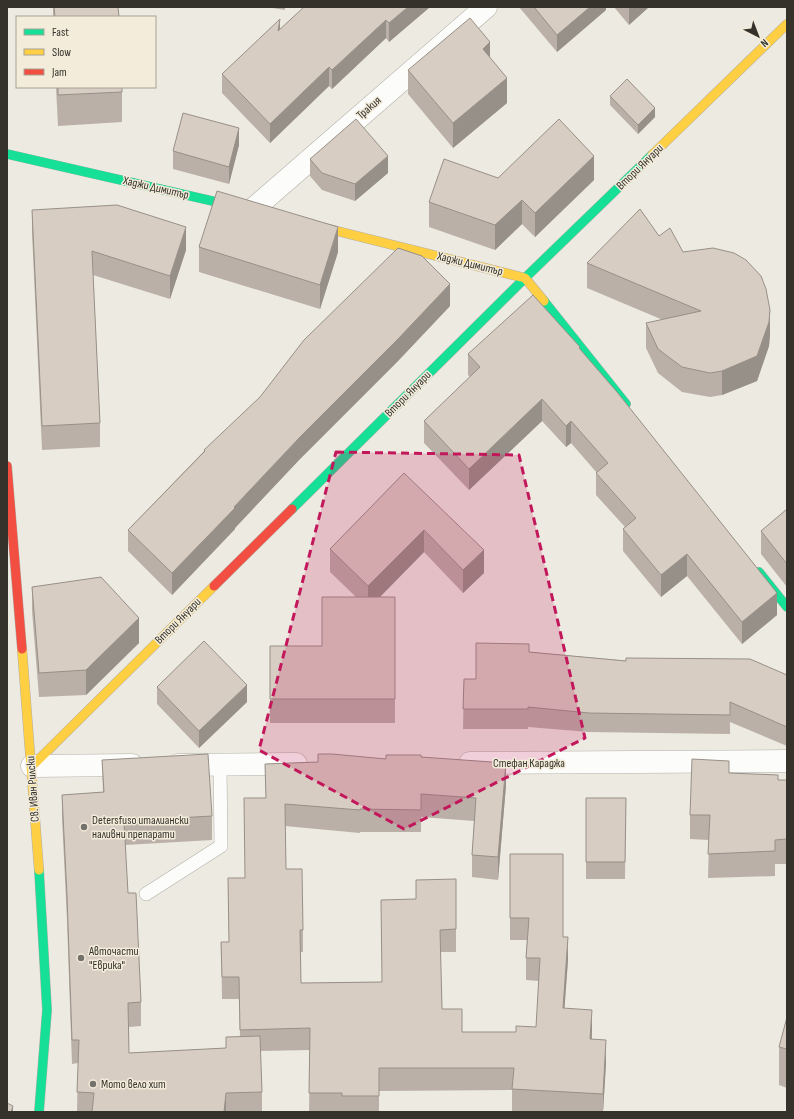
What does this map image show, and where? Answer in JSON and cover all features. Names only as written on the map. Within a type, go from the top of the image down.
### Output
[{"type":"street","name":"Тракия","points":[[256,211],[486,7]]},
{"type":"street","name":"Втори Януари","points":[[32,766],[526,278],[787,24]]},
{"type":"street","name":"Хаджи Димитър","points":[[7,154],[256,211]]},
{"type":"street","name":"Хаджи Димитър","points":[[297,221],[526,278]]},
{"type":"street","points":[[526,278],[629,408]]},
{"type":"street","name":"Св. Иван Рилски","points":[[7,466],[39,860],[47,1010],[39,1112]]},
{"type":"street","points":[[752,563],[787,607]]},
{"type":"street","name":"Стефан Караджа","points":[[451,763],[787,761]]},
{"type":"street","points":[[32,766],[316,764]]},
{"type":"lane","points":[[146,894],[221,846],[220,765]]},
{"type":"highlighted area","points":[[336,452],[519,455],[585,738],[404,829],[259,750]]},
{"type":"building","points":[[54,7],[118,7],[119,16],[55,16]]},
{"type":"building","points":[[304,7],[408,7],[389,23],[386,20],[332,70],[329,67],[270,124],[222,74],[280,19],[278,31]]},
{"type":"building","points":[[534,7],[590,7],[557,35]]},
{"type":"building","points":[[470,18],[490,42],[483,49],[507,78],[453,123],[408,70]]},
{"type":"building","points":[[627,79],[655,108],[638,125],[610,96]]},
{"type":"building","points":[[58,88],[122,88],[122,92],[58,95]]},
{"type":"building","points":[[183,113],[239,128],[229,167],[173,151]]},
{"type":"building","points":[[356,119],[388,156],[355,184],[322,173],[310,159]]},
{"type":"building","points":[[559,119],[594,156],[535,213],[522,200],[495,225],[429,202],[444,159],[498,178]]},
{"type":"building","points":[[217,191],[338,227],[320,285],[199,247]]},
{"type":"building","points":[[117,205],[186,227],[170,276],[92,251],[100,423],[42,426],[32,210]]},
{"type":"building","points":[[640,209],[659,236],[670,228],[683,252],[713,248],[734,253],[746,260],[761,276],[766,289],[770,310],[769,322],[757,356],[722,371],[710,373],[682,367],[658,349],[646,323],[701,311],[587,263]]},
{"type":"building","points":[[398,248],[422,256],[450,284],[398,339],[300,437],[234,507],[235,508],[172,573],[128,530],[205,451],[204,450],[260,397],[304,340]]},
{"type":"building","points":[[533,295],[580,347],[579,348],[617,392],[777,593],[742,622],[687,554],[661,575],[623,529],[636,518],[596,473],[608,463],[571,421],[566,426],[542,399],[469,469],[424,421],[480,367],[468,354]]},
{"type":"building","points":[[404,473],[484,550],[463,570],[424,530],[368,586],[330,549]]},
{"type":"building","points":[[787,509],[787,564],[761,531]]},
{"type":"building","points":[[101,577],[139,618],[86,670],[39,673],[32,587]]},
{"type":"building","points":[[322,597],[395,597],[395,699],[270,699],[270,646],[322,646]]},
{"type":"building","points":[[204,641],[247,685],[199,731],[157,687]]},
{"type":"building","points":[[476,643],[529,644],[529,652],[626,661],[626,658],[750,659],[787,675],[787,727],[730,702],[730,715],[589,713],[528,707],[528,709],[463,709],[464,679],[476,679]]},
{"type":"building","points":[[208,754],[212,816],[124,821],[128,893],[136,893],[141,1002],[128,1003],[129,1053],[226,1048],[226,1037],[260,1036],[262,1092],[226,1093],[224,1112],[92,1112],[94,1093],[77,1092],[79,1040],[72,1040],[62,795],[104,792],[102,760]]},
{"type":"building","points":[[318,754],[386,759],[386,755],[421,755],[421,757],[506,763],[498,857],[472,855],[476,798],[421,794],[421,810],[360,810],[285,804],[286,869],[302,869],[303,930],[300,930],[301,983],[382,982],[381,900],[416,899],[416,880],[456,879],[456,929],[440,930],[442,1009],[462,1009],[462,1032],[516,1032],[516,1026],[536,1027],[540,958],[526,958],[529,918],[510,918],[510,854],[563,854],[563,937],[568,937],[563,1008],[592,1010],[590,1039],[606,1040],[603,1094],[512,1089],[514,1068],[379,1068],[379,1096],[342,1096],[342,1093],[309,1093],[310,1028],[240,1030],[239,977],[222,977],[221,942],[229,942],[228,878],[245,878],[244,798],[266,798],[265,764],[318,762]]},
{"type":"building","points":[[692,759],[729,761],[729,773],[778,775],[778,780],[787,780],[787,839],[775,840],[775,851],[708,854],[710,815],[690,815]]},
{"type":"building","points":[[586,798],[626,798],[625,862],[586,862]]},
{"type":"building","points":[[787,1017],[787,1049],[779,1047]]},
{"type":"building","points":[[7,1103],[13,1106],[11,1112],[7,1112]]},
{"type":"traffic: fast","points":[[7,154],[243,208]]},
{"type":"traffic: fast","points":[[292,509],[525,278],[652,155]]},
{"type":"traffic: fast","points":[[544,301],[626,404]]},
{"type":"traffic: fast","points":[[759,572],[787,607]]},
{"type":"traffic: fast","points":[[39,870],[47,1010],[39,1112]]},
{"type":"traffic: slow","points":[[652,155],[787,24]]},
{"type":"traffic: slow","points":[[309,224],[525,278],[544,301]]},
{"type":"traffic: slow","points":[[32,766],[214,586]]},
{"type":"traffic: slow","points":[[22,649],[39,870]]},
{"type":"traffic: jam","points":[[7,466],[22,649]]},
{"type":"traffic: jam","points":[[214,586],[292,509]]},
{"type":"place","name":"Detersfuso италиански наливни препарати","points":[[84,827]]},
{"type":"place","name":"Авточасти \"Еврика\"","points":[[81,958]]},
{"type":"place","name":"Мото вело хит","points":[[93,1084]]}]
